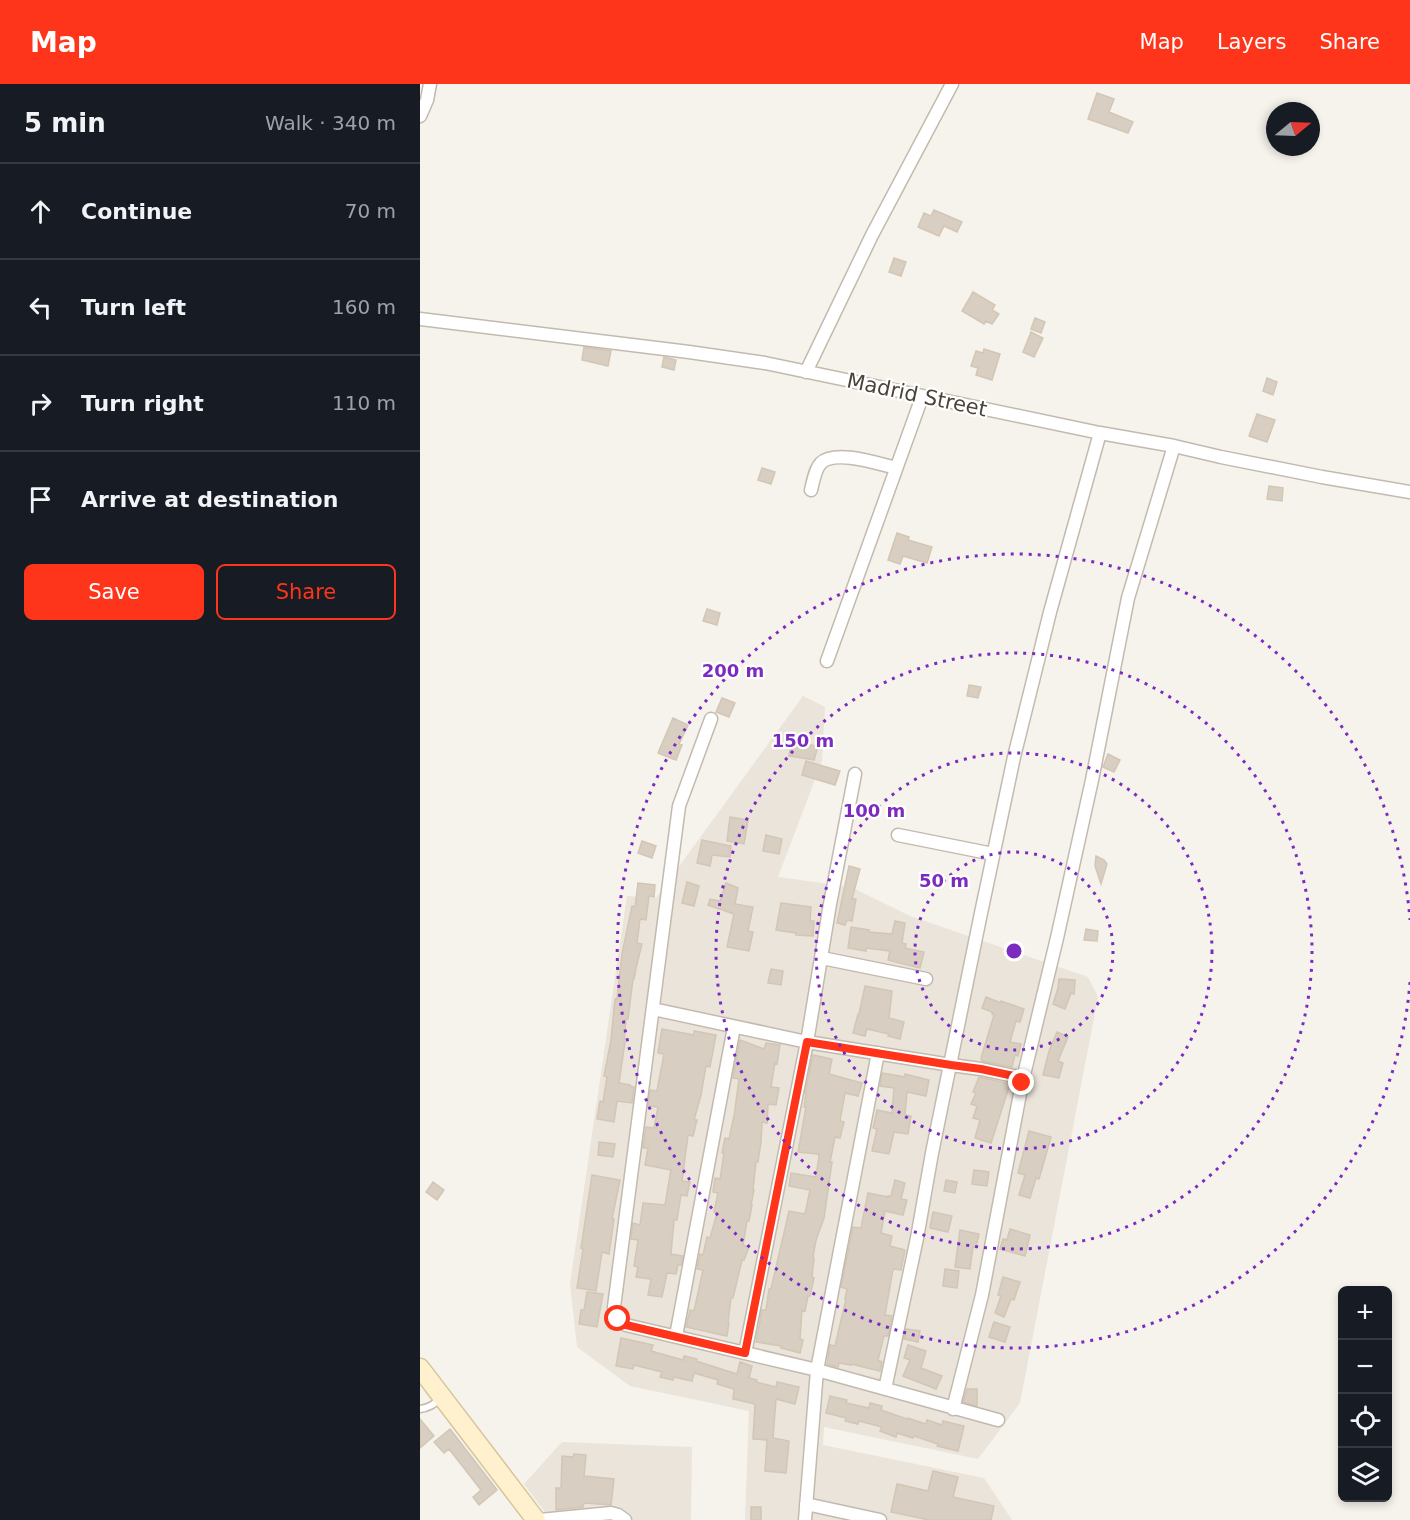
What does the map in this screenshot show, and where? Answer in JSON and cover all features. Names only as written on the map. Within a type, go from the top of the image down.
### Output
[{"type":"main road","points":[[420,1368],[538,1520]]},
{"type":"street","points":[[420,116],[427,100],[430,84]]},
{"type":"street","points":[[806,372],[872,235],[952,84]]},
{"type":"street","name":"Madrid Street","points":[[420,319],[765,363],[1100,433],[1410,492]]},
{"type":"street","points":[[827,661],[922,397]]},
{"type":"street","points":[[885,1389],[1014,757],[1047,624],[1100,433]]},
{"type":"street","points":[[953,1409],[982,1295],[1023,1078],[1077,848],[1128,598],[1174,446]]},
{"type":"street","points":[[811,490],[819,465],[831,457],[848,457],[896,468]]},
{"type":"street","points":[[711,719],[679,806],[614,1307],[618,1319],[626,1325],[817,1370],[998,1420]]},
{"type":"street","points":[[745,1353],[807,1042],[855,774]]},
{"type":"street","points":[[898,835],[993,854]]},
{"type":"street","points":[[822,958],[926,980]]},
{"type":"street","points":[[653,1009],[807,1042],[981,1069],[1023,1078]]},
{"type":"street","points":[[676,1336],[734,1028]]},
{"type":"street","points":[[805,1520],[817,1370],[878,1053]]},
{"type":"street","points":[[806,1504],[880,1520]]},
{"type":"street","points":[[538,1520],[610,1513],[625,1520]]},
{"type":"lane","points":[[420,1409],[432,1406],[442,1397]]},
{"type":"shaded area","points":[[803,696],[825,707],[822,761],[778,877],[851,887],[910,916],[1088,977],[1098,997],[1020,1403],[978,1459],[824,1427],[823,1445],[984,1478],[1012,1520],[745,1520],[749,1411],[630,1386],[577,1347],[570,1284],[627,896],[656,898]]},
{"type":"shaded area","points":[[562,1442],[692,1447],[691,1520],[551,1520],[524,1484]]},
{"type":"building","points":[[1097,93],[1114,99],[1109,112],[1133,122],[1128,133],[1088,119]]},
{"type":"building","points":[[934,210],[962,222],[957,232],[944,226],[939,236],[918,227],[924,213],[931,216]]},
{"type":"building","points":[[894,258],[906,262],[901,276],[889,272]]},
{"type":"building","points":[[973,292],[995,305],[992,310],[999,314],[992,324],[986,321],[984,324],[962,311]]},
{"type":"building","points":[[1035,318],[1045,322],[1041,333],[1031,329]]},
{"type":"building","points":[[1031,332],[1043,338],[1034,357],[1023,352]]},
{"type":"building","points":[[584,347],[611,351],[608,366],[582,360]]},
{"type":"building","points":[[984,349],[1000,354],[992,380],[976,375],[978,368],[971,366],[976,351],[983,353]]},
{"type":"building","points":[[664,357],[676,360],[674,370],[662,367]]},
{"type":"building","points":[[1267,378],[1277,382],[1273,395],[1263,391]]},
{"type":"building","points":[[1257,414],[1275,420],[1267,442],[1249,436]]},
{"type":"building","points":[[762,468],[775,472],[771,484],[758,480]]},
{"type":"building","points":[[1269,486],[1283,488],[1282,501],[1267,499]]},
{"type":"building","points":[[897,533],[909,537],[908,540],[932,547],[927,563],[903,556],[900,564],[888,560]]},
{"type":"building","points":[[707,609],[720,613],[717,625],[703,621]]},
{"type":"building","points":[[969,685],[981,687],[978,698],[967,696]]},
{"type":"building","points":[[722,698],[735,703],[729,717],[716,712]]},
{"type":"building","points":[[673,718],[688,725],[679,744],[682,745],[676,760],[658,753]]},
{"type":"building","points":[[791,742],[818,746],[814,760],[789,756]]},
{"type":"building","points":[[1108,754],[1120,760],[1114,772],[1103,767]]},
{"type":"building","points":[[806,761],[840,771],[835,785],[802,775]]},
{"type":"building","points":[[730,817],[748,820],[744,844],[727,841]]},
{"type":"building","points":[[766,835],[782,839],[779,854],[763,851]]},
{"type":"building","points":[[702,840],[731,846],[730,857],[712,855],[710,866],[697,863]]},
{"type":"building","points":[[642,841],[656,846],[652,858],[638,853]]},
{"type":"building","points":[[1096,856],[1107,864],[1101,884],[1095,866]]},
{"type":"building","points":[[849,866],[860,869],[852,899],[856,899],[852,921],[847,920],[845,925],[837,923]]},
{"type":"building","points":[[687,882],[699,886],[694,906],[682,903]]},
{"type":"building","points":[[638,883],[655,885],[654,897],[649,896],[646,920],[640,919],[637,943],[642,944],[633,979],[628,1019],[626,1019],[619,1083],[634,1087],[632,1103],[617,1101],[614,1122],[597,1119],[600,1101],[603,1102],[607,1077],[604,1076],[622,954],[632,906],[635,907]]},
{"type":"building","points":[[726,883],[738,888],[735,904],[753,907],[748,931],[753,932],[749,951],[727,947],[734,914],[708,905],[710,899],[720,901]]},
{"type":"building","points":[[781,903],[811,907],[810,921],[814,921],[813,936],[776,930]]},
{"type":"building","points":[[895,921],[905,923],[902,943],[906,944],[905,948],[924,952],[920,968],[888,960],[890,951],[848,948],[851,927],[869,930],[869,932],[892,934]]},
{"type":"building","points":[[1086,929],[1098,931],[1097,941],[1084,940]]},
{"type":"building","points":[[771,969],[783,971],[781,985],[768,983]]},
{"type":"building","points":[[1059,979],[1075,980],[1074,994],[1071,993],[1065,1009],[1053,1004]]},
{"type":"building","points":[[865,986],[892,991],[889,1018],[904,1022],[900,1039],[867,1029],[865,1036],[853,1033]]},
{"type":"building","points":[[986,997],[1024,1009],[1020,1022],[1016,1021],[1010,1042],[1021,1044],[1012,1067],[982,1061],[994,1015],[982,1008]]},
{"type":"building","points":[[662,1029],[694,1035],[694,1031],[716,1035],[710,1067],[706,1066],[694,1120],[697,1120],[693,1136],[688,1135],[682,1181],[690,1182],[687,1196],[681,1195],[677,1220],[674,1220],[671,1254],[683,1256],[676,1274],[667,1273],[662,1297],[648,1295],[651,1279],[636,1277],[638,1267],[634,1266],[638,1240],[631,1239],[633,1223],[640,1225],[643,1203],[665,1205],[671,1170],[645,1165],[648,1148],[643,1148],[646,1127],[654,1128],[658,1107],[648,1106],[650,1090],[657,1091],[664,1054],[658,1053]]},
{"type":"building","points":[[1057,1032],[1068,1037],[1058,1061],[1063,1063],[1059,1078],[1043,1075]]},
{"type":"building","points":[[740,1040],[764,1049],[766,1043],[780,1045],[771,1087],[779,1088],[776,1105],[768,1104],[767,1123],[762,1122],[752,1205],[743,1245],[749,1247],[742,1260],[733,1298],[731,1298],[727,1336],[686,1327],[690,1310],[694,1311],[703,1270],[697,1269],[700,1254],[703,1255],[707,1237],[710,1238],[717,1213],[714,1212],[718,1193],[713,1192],[715,1178],[720,1179],[725,1138],[729,1139],[734,1116],[739,1079],[733,1078]]},
{"type":"building","points":[[813,1055],[832,1059],[829,1074],[862,1083],[858,1096],[845,1093],[840,1121],[844,1122],[840,1138],[835,1137],[824,1218],[813,1257],[812,1277],[814,1278],[805,1311],[802,1310],[800,1339],[803,1340],[800,1353],[781,1348],[781,1346],[756,1342],[762,1310],[766,1310],[769,1289],[771,1289],[789,1211],[805,1214],[810,1190],[789,1186],[791,1173],[816,1177],[818,1154],[798,1152],[806,1107],[804,1107],[805,1093]]},
{"type":"building","points":[[882,1073],[905,1077],[905,1074],[929,1080],[926,1096],[907,1092],[905,1115],[911,1116],[908,1134],[894,1132],[889,1154],[872,1151],[877,1129],[873,1128],[877,1110],[892,1113],[894,1088],[880,1086]]},
{"type":"building","points":[[979,1077],[1010,1084],[991,1143],[975,1138],[980,1120],[973,1118],[977,1106],[971,1104]]},
{"type":"building","points":[[1029,1131],[1051,1137],[1039,1179],[1036,1178],[1030,1198],[1019,1195],[1025,1175],[1018,1173]]},
{"type":"building","points":[[599,1142],[615,1144],[613,1157],[598,1155]]},
{"type":"building","points":[[974,1170],[989,1172],[987,1186],[972,1184]]},
{"type":"building","points":[[592,1175],[620,1180],[612,1219],[614,1219],[609,1254],[602,1252],[596,1291],[577,1288]]},
{"type":"building","points":[[895,1180],[905,1183],[901,1199],[907,1200],[903,1215],[885,1211],[881,1233],[892,1236],[890,1246],[905,1250],[901,1270],[893,1269],[885,1315],[892,1316],[888,1336],[884,1336],[878,1360],[882,1362],[880,1371],[851,1364],[839,1363],[838,1367],[827,1364],[830,1345],[835,1346],[846,1299],[847,1289],[841,1287],[853,1227],[861,1228],[868,1193],[891,1196]]},
{"type":"building","points":[[946,1180],[957,1182],[955,1193],[944,1191]]},
{"type":"building","points":[[433,1182],[444,1190],[437,1200],[426,1192]]},
{"type":"building","points":[[933,1212],[952,1216],[948,1232],[930,1228]]},
{"type":"building","points":[[1010,1229],[1030,1235],[1025,1256],[1000,1249],[1003,1239],[1007,1240]]},
{"type":"building","points":[[960,1230],[979,1234],[976,1247],[973,1247],[970,1269],[955,1267]]},
{"type":"building","points":[[945,1269],[959,1271],[957,1288],[943,1286]]},
{"type":"building","points":[[1003,1277],[1020,1282],[1014,1300],[1011,1299],[1004,1317],[995,1313],[1001,1296],[998,1295]]},
{"type":"building","points":[[587,1292],[603,1294],[597,1327],[579,1324]]},
{"type":"building","points":[[994,1322],[1010,1327],[1005,1342],[989,1337]]},
{"type":"building","points":[[906,1329],[920,1331],[918,1342],[904,1339]]},
{"type":"building","points":[[621,1338],[653,1345],[651,1351],[683,1360],[684,1356],[697,1359],[696,1361],[737,1374],[740,1362],[752,1366],[749,1378],[757,1380],[756,1382],[776,1387],[777,1382],[799,1387],[795,1404],[776,1399],[773,1438],[789,1441],[786,1473],[765,1471],[767,1440],[753,1439],[755,1404],[733,1399],[734,1389],[717,1384],[718,1380],[694,1373],[692,1381],[674,1377],[673,1380],[660,1377],[662,1372],[634,1365],[633,1369],[616,1366]]},
{"type":"building","points":[[908,1345],[926,1351],[921,1368],[942,1376],[936,1389],[903,1376],[910,1360],[904,1358]]},
{"type":"building","points":[[967,1389],[977,1389],[977,1406],[963,1402]]},
{"type":"building","points":[[830,1396],[847,1400],[846,1403],[869,1408],[870,1403],[882,1406],[881,1410],[926,1424],[927,1420],[942,1425],[943,1421],[964,1426],[958,1451],[937,1446],[938,1444],[914,1436],[913,1438],[897,1433],[896,1437],[880,1431],[882,1427],[859,1421],[858,1424],[845,1421],[846,1418],[826,1413]]},
{"type":"building","points":[[420,1419],[434,1436],[420,1448]]},
{"type":"building","points":[[450,1429],[497,1490],[479,1505],[473,1497],[481,1490],[449,1449],[444,1453],[434,1442]]},
{"type":"building","points":[[574,1454],[586,1455],[584,1476],[614,1479],[611,1505],[584,1503],[583,1507],[556,1510],[556,1488],[561,1488],[562,1456],[573,1457]]},
{"type":"building","points":[[933,1471],[958,1477],[953,1497],[994,1506],[991,1520],[929,1520],[891,1512],[897,1484],[928,1491]]},
{"type":"building","points":[[751,1507],[761,1507],[761,1520],[751,1520]]},
{"type":"route","points":[[618,1319],[626,1325],[745,1353],[807,1042],[981,1069],[1023,1078],[1022,1083]]}]
